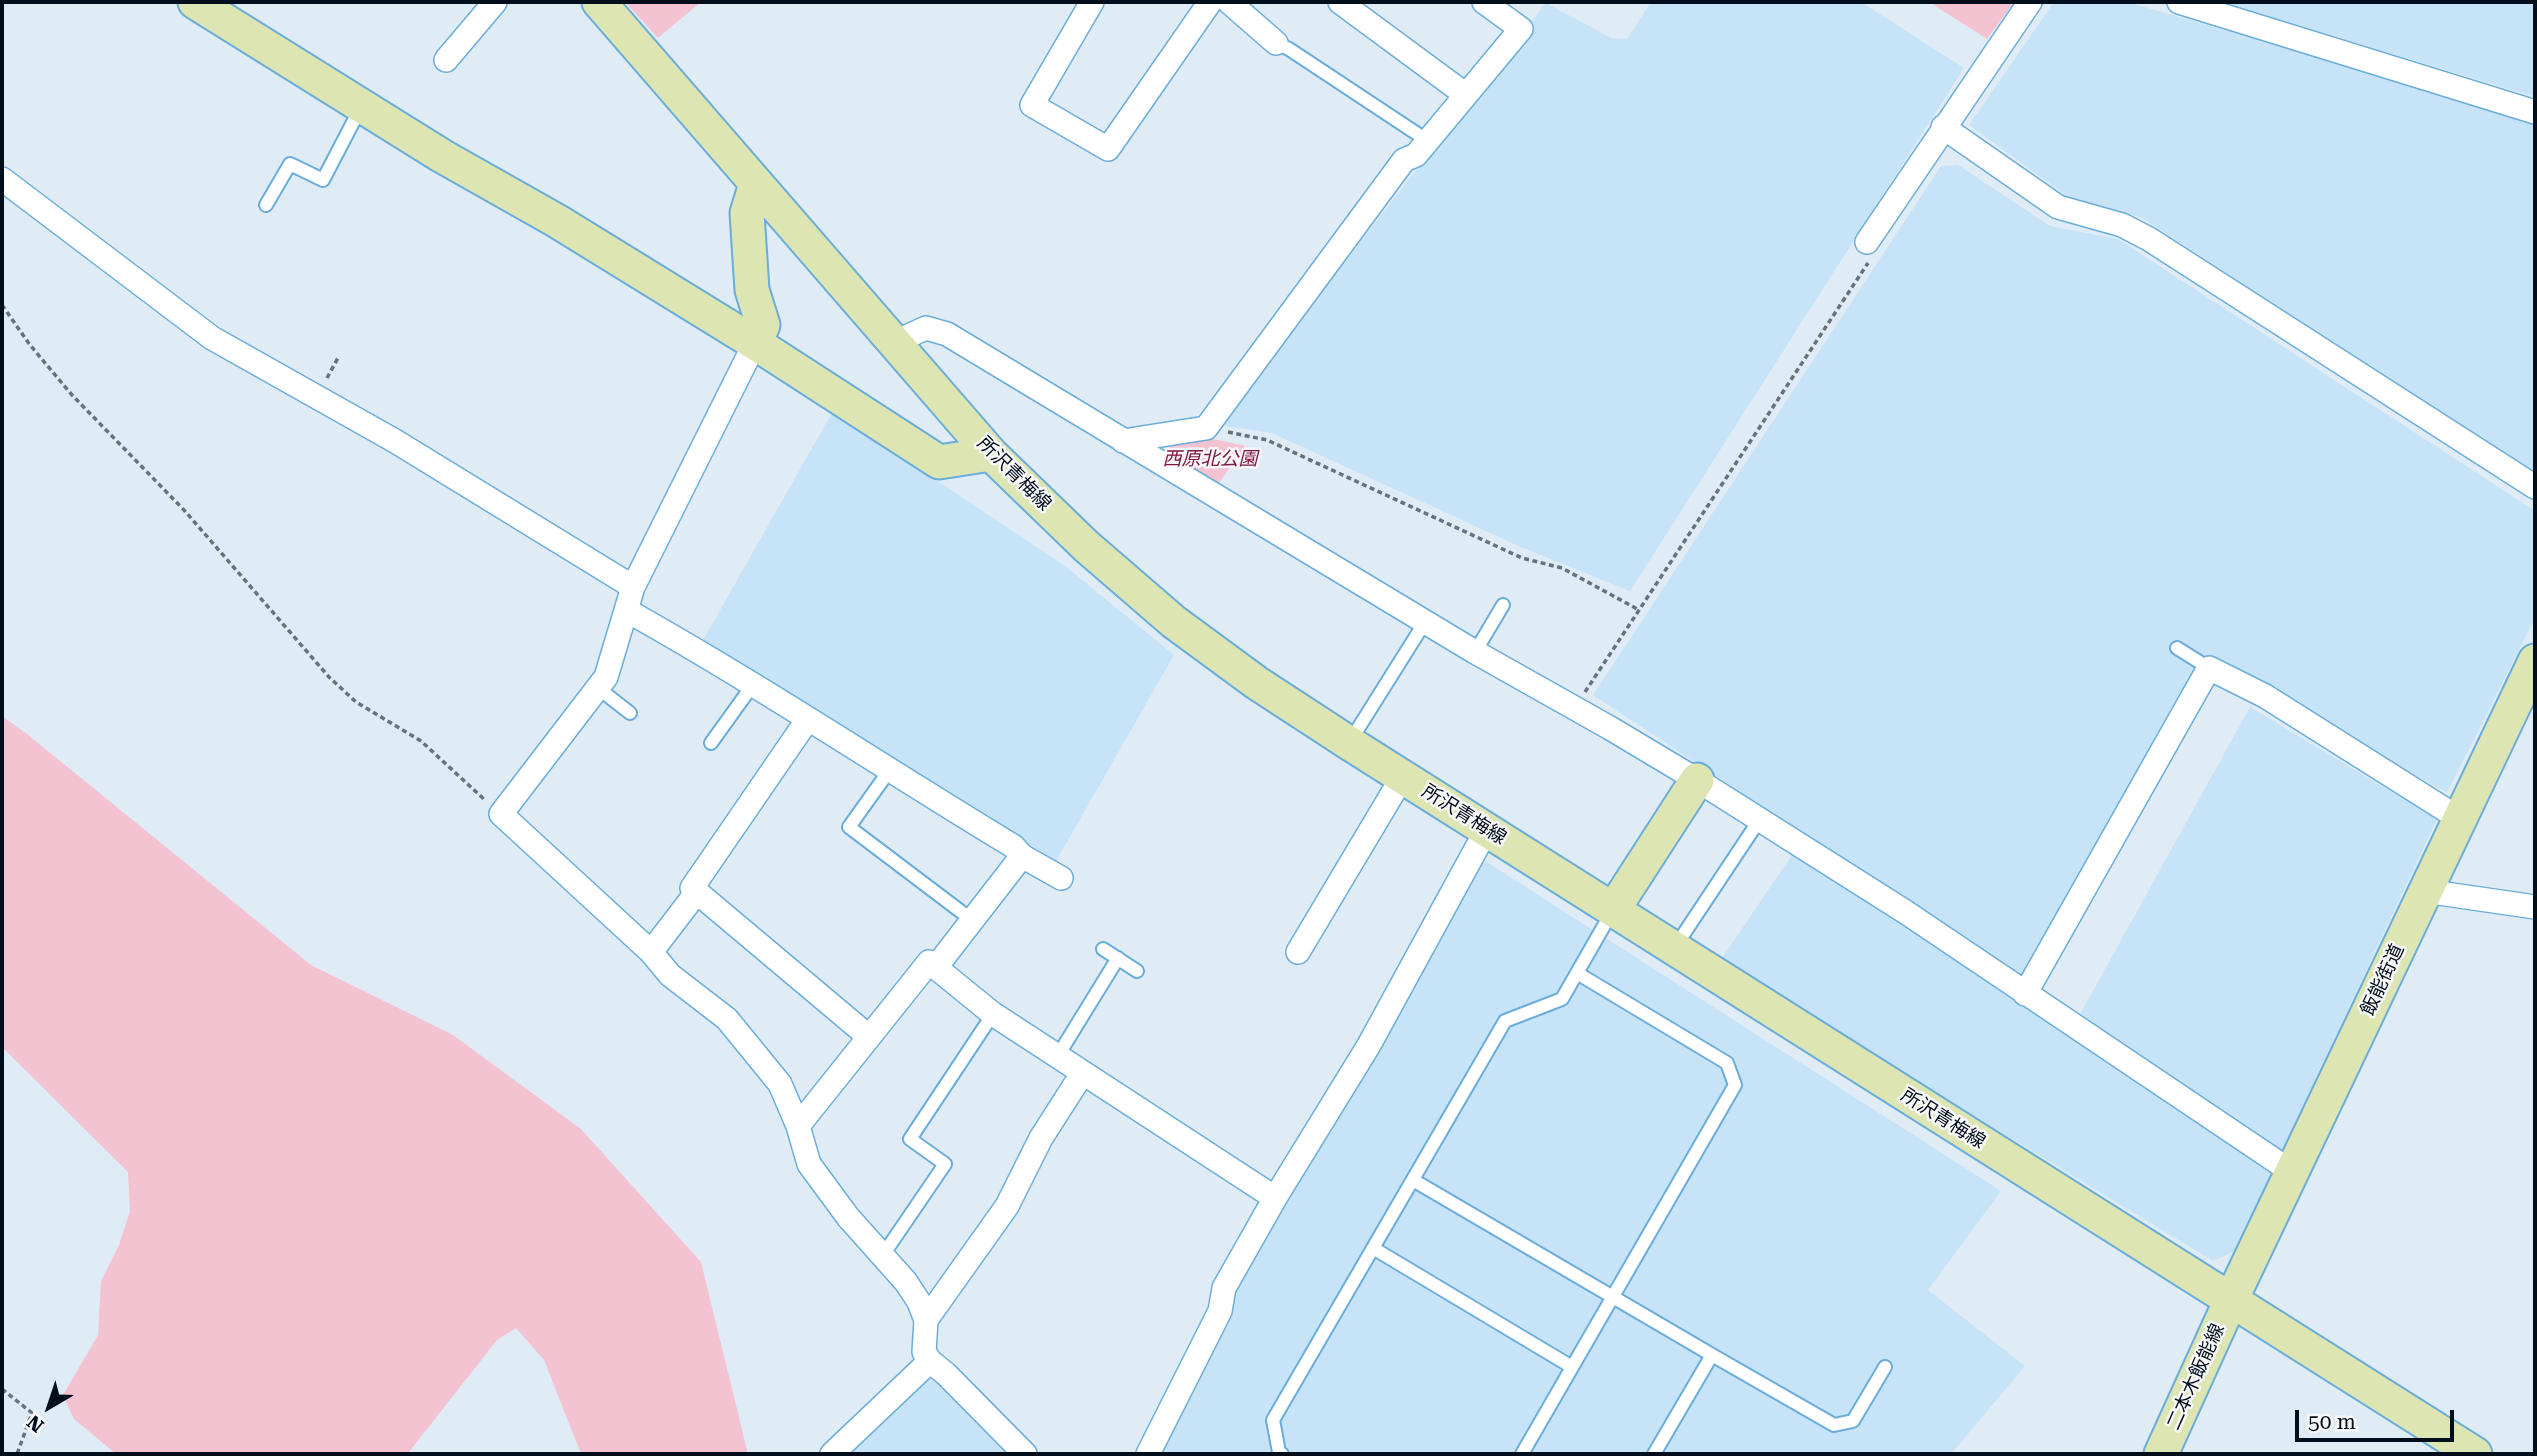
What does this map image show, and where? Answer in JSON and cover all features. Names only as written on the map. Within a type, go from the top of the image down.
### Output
[{"type":"main road","points":[[195,2],[442,156],[557,221],[755,342],[939,461],[991,454]]},
{"type":"main road","name":"所沢青梅線","points":[[598,2],[991,454],[1086,546],[1174,622],[1257,683],[1349,743],[2475,1454]]},
{"type":"main road","points":[[755,342],[763,325],[752,290],[747,213],[756,184]]},
{"type":"main road","name":"飯能街道","points":[[2231,1300],[2535,661]]},
{"type":"main road","points":[[1613,909],[1698,780]]},
{"type":"main road","name":"二本木飯能線","points":[[2161,1454],[2231,1300]]},
{"type":"street","points":[[446,60],[495,2]]},
{"type":"street","points":[[1093,2],[1032,106],[1108,149],[1210,2]]},
{"type":"street","points":[[1229,2],[1276,43]]},
{"type":"street","points":[[1340,2],[1466,95]]},
{"type":"street","points":[[1122,441],[1206,428],[1404,160],[1416,155],[1429,141],[1521,29],[1484,2]]},
{"type":"street","points":[[1868,252],[1943,127],[2030,2]]},
{"type":"street","points":[[2179,2],[2535,112]]},
{"type":"street","points":[[1943,127],[2058,207],[2122,225],[2149,239],[2535,487]]},
{"type":"street","points":[[2,179],[212,338],[395,441],[633,587]]},
{"type":"street","points":[[895,342],[926,328],[947,334],[1475,652],[1698,780],[1904,911],[2292,1172]]},
{"type":"street","points":[[755,342],[633,587],[606,677],[501,814],[650,951],[670,975],[727,1019],[780,1084],[798,1126],[809,1164],[841,1208],[906,1282],[919,1302],[926,1320],[924,1352],[930,1361],[1025,1454]]},
{"type":"street","points":[[626,610],[703,653],[752,686],[1013,846],[1022,856],[1061,878]]},
{"type":"street","points":[[2025,993],[2209,668],[2265,696],[2460,819]]},
{"type":"street","points":[[808,719],[692,888],[868,1035]]},
{"type":"street","points":[[1298,953],[1403,776]]},
{"type":"street","points":[[1148,1454],[1220,1311],[1224,1288],[1275,1198],[1369,1045],[1487,829]]},
{"type":"street","points":[[936,967],[1022,856]]},
{"type":"street","points":[[2425,891],[2535,907]]},
{"type":"street","points":[[650,951],[697,892]]},
{"type":"street","points":[[798,1126],[868,1035],[929,962],[993,1014],[1275,1198]]},
{"type":"street","points":[[926,1320],[1007,1206],[1041,1138],[1082,1074]]},
{"type":"street","points":[[832,1454],[930,1361]]},
{"type":"lane","points":[[1276,43],[1429,141]]},
{"type":"lane","points":[[266,205],[290,164],[323,180],[362,106]]},
{"type":"lane","points":[[1475,652],[1503,605]]},
{"type":"lane","points":[[1349,743],[1425,622]]},
{"type":"lane","points":[[2177,648],[2209,668]]},
{"type":"lane","points":[[711,743],[752,686]]},
{"type":"lane","points":[[598,688],[630,713]]},
{"type":"lane","points":[[889,771],[849,827],[971,920]]},
{"type":"lane","points":[[1673,950],[1760,819]]},
{"type":"lane","points":[[1282,1454],[1279,1452],[1273,1420],[1505,1021],[1562,999],[1613,909]]},
{"type":"lane","points":[[1103,948],[1137,971]]},
{"type":"lane","points":[[1058,1058],[1118,958]]},
{"type":"lane","points":[[1522,1454],[1735,1085],[1727,1063],[1577,974]]},
{"type":"lane","points":[[883,1255],[945,1164],[910,1139],[993,1014]]},
{"type":"lane","points":[[1413,1180],[1834,1425],[1853,1421],[1885,1367]]},
{"type":"lane","points":[[1373,1248],[1572,1367]]},
{"type":"lane","points":[[1654,1454],[1712,1355]]},
{"type":"path","points":[[1574,708],[1868,252]]},
{"type":"path","points":[[2,305],[30,345],[72,396],[184,510],[329,677],[356,702],[421,741],[501,814]]},
{"type":"path","points":[[1206,428],[1267,440],[1522,558],[1562,568],[1639,610]]},
{"type":"path","points":[[2,1389],[32,1413],[17,1454]]},
{"type":"shaded area","points":[[1651,2],[1861,2],[1964,68],[1630,591],[1523,548],[1272,433],[1218,425],[1546,3],[1611,38],[1627,39]]},
{"type":"shaded area","points":[[2054,2],[2127,2],[2535,120],[2535,473],[2142,218],[2071,199],[1969,125]]},
{"type":"shaded area","points":[[2221,2],[2535,2],[2535,97]]},
{"type":"shaded area","points":[[1958,165],[2050,226],[2118,239],[2535,511],[2535,618],[2447,793],[2203,655],[2021,977],[1593,695],[1941,166]]},
{"type":"shaded area","points":[[833,411],[1065,566],[1174,655],[1056,861],[702,642]]},
{"type":"shaded area","points":[[2250,707],[2437,819],[2235,1251],[2213,1261],[1720,961],[1794,852],[2068,1036]]},
{"type":"shaded area","points":[[1482,859],[2001,1191],[1928,1290],[2025,1366],[1951,1454],[1158,1454],[1232,1290]]},
{"type":"shaded area","points":[[922,1380],[941,1381],[1020,1454],[844,1454]]},
{"type":"green space","points":[[625,2],[701,2],[658,38]]},
{"type":"green space","points":[[1929,2],[2014,2],[1987,39]]},
{"type":"green space","name":"西原北公園","points":[[1210,438],[1245,446],[1216,487],[1167,458],[1170,440]]},
{"type":"green space","points":[[2,716],[311,965],[453,1035],[581,1129],[701,1262],[748,1454],[581,1454],[544,1360],[516,1328],[497,1340],[409,1452],[404,1454],[116,1454],[74,1419],[63,1395],[98,1335],[101,1281],[119,1245],[130,1211],[128,1172],[2,1047]]}]
